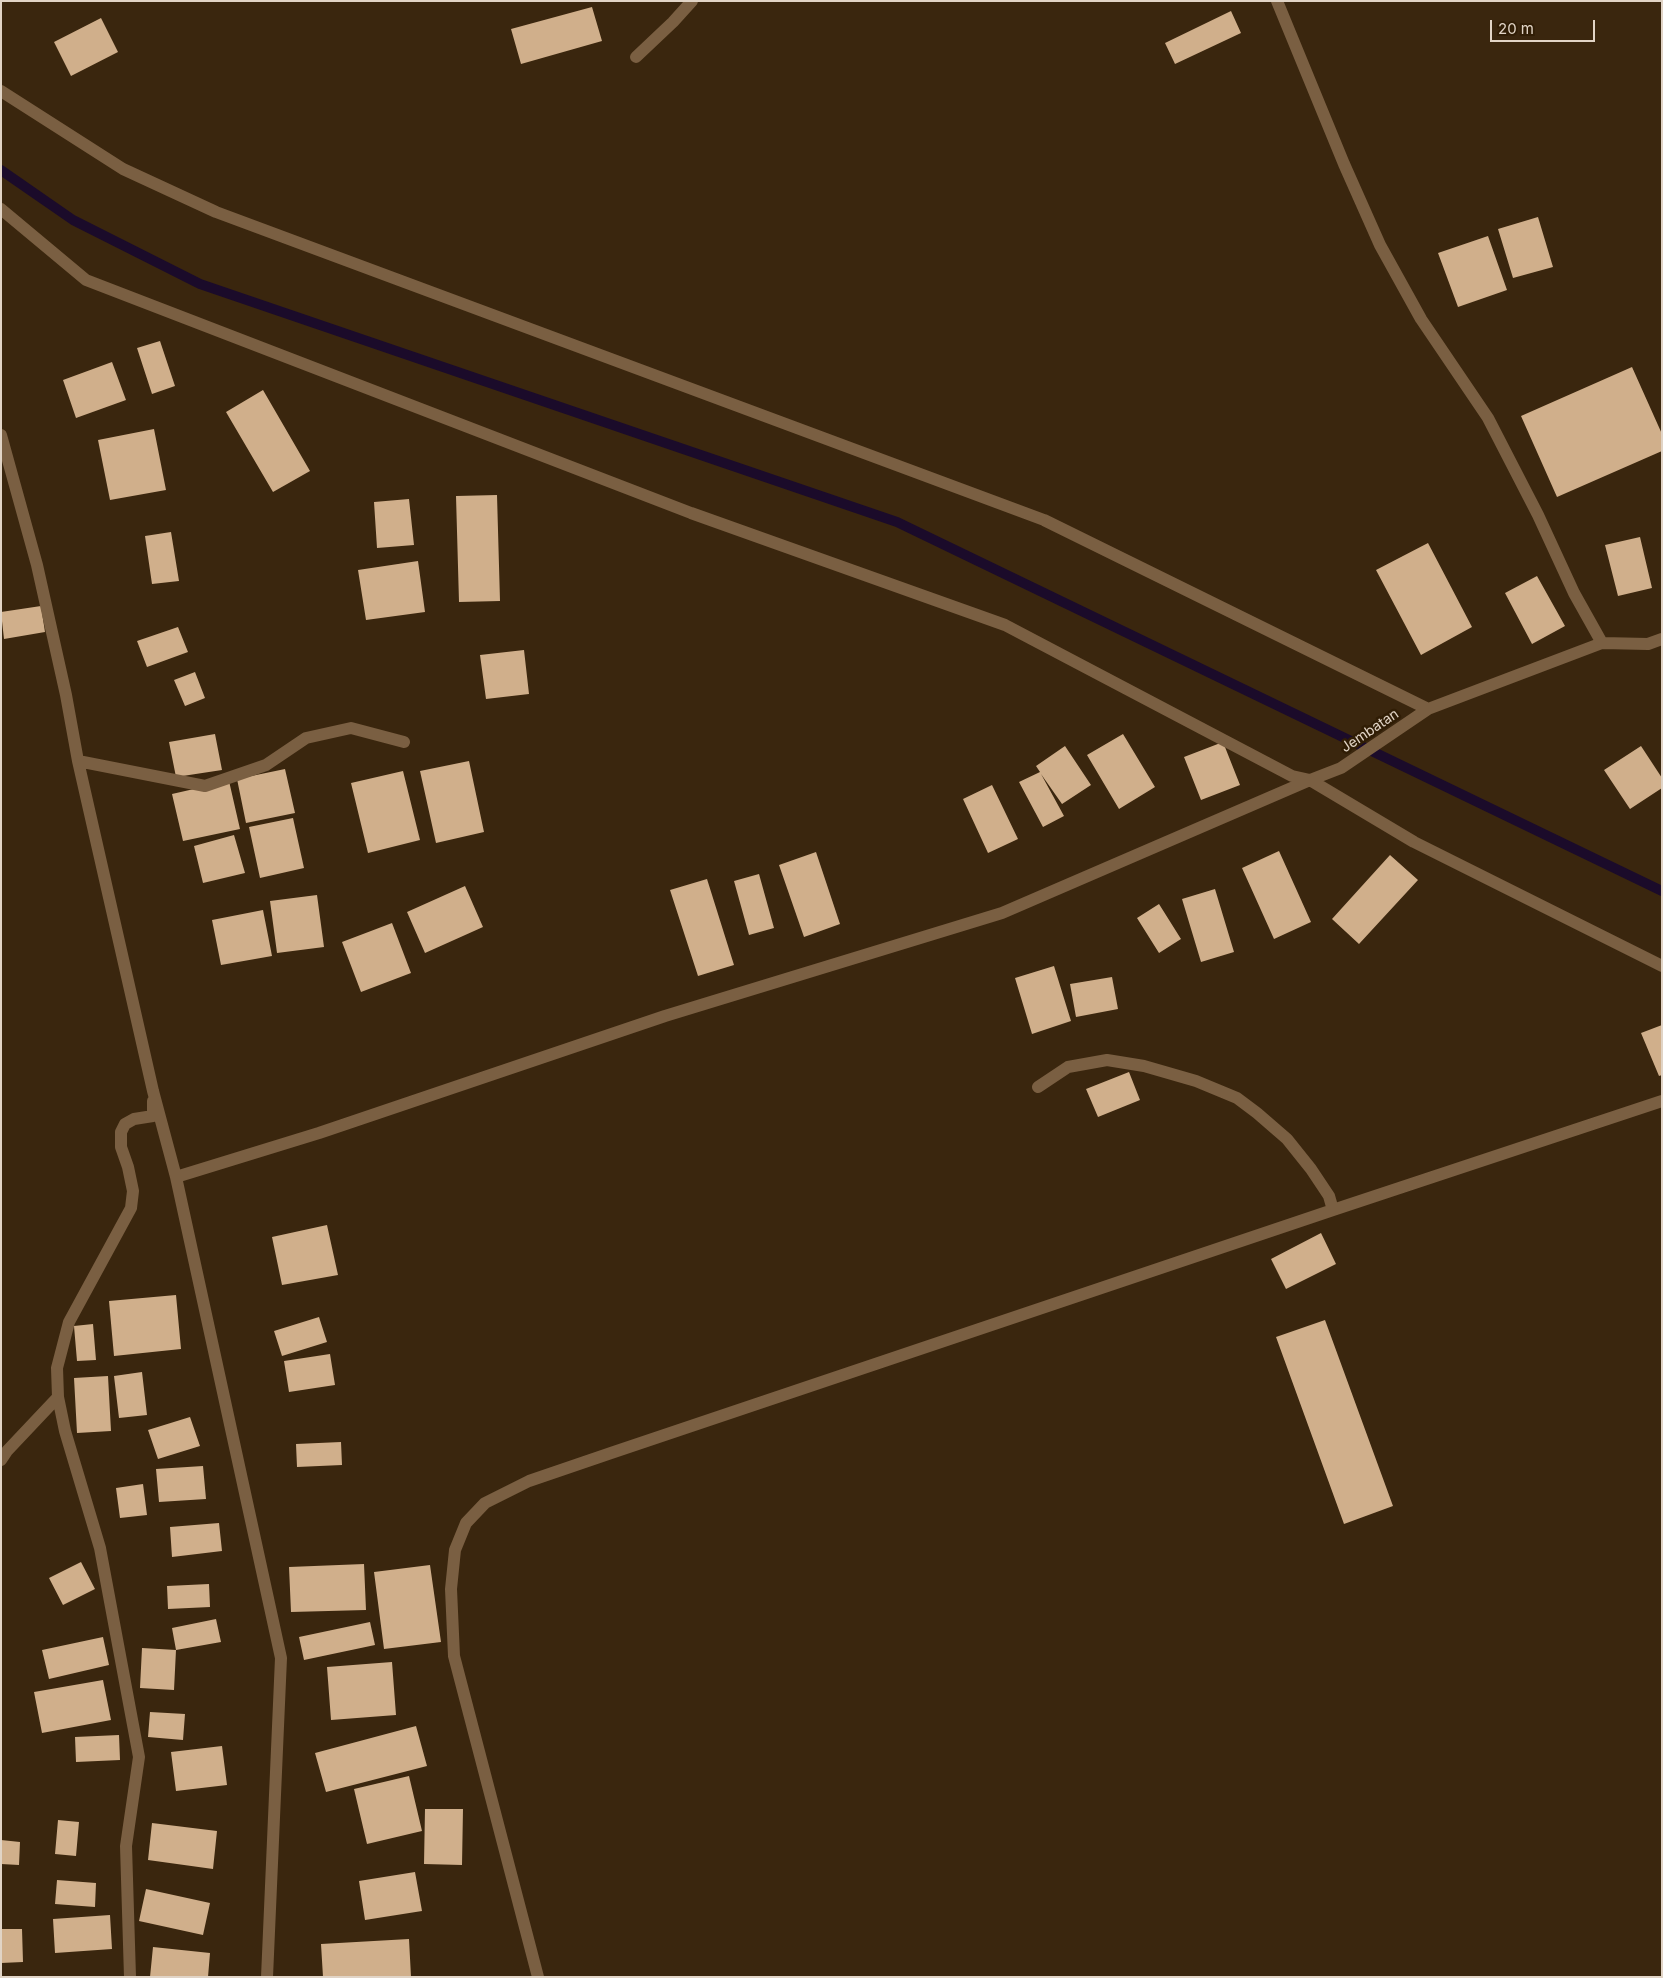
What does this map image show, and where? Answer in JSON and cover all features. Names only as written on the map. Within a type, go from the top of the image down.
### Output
[{"type":"street","points":[[636,57],[692,1]]},
{"type":"street","points":[[1277,1],[1344,164],[1380,245],[1421,319],[1488,418],[1538,515],[1574,593],[1602,643],[1648,644],[1662,639]]},
{"type":"street","points":[[1,91],[123,169],[216,212],[1044,520],[1428,709]]},
{"type":"street","points":[[1,209],[86,280],[691,514],[1005,625],[1292,776],[1310,780],[1414,842],[1662,966]]},
{"type":"street","points":[[1,435],[37,566],[66,695],[78,761],[153,1091],[176,1177],[281,1658],[267,1977]]},
{"type":"street","name":"Jembatan","points":[[176,1177],[318,1133],[664,1016],[1002,914],[1341,768],[1428,709],[1602,643]]},
{"type":"street","points":[[78,761],[205,786],[266,765],[306,738],[351,728],[404,742]]},
{"type":"street","points":[[1038,1087],[1068,1067],[1107,1060],[1144,1066],[1196,1081],[1237,1098],[1287,1140],[1311,1169],[1328,1196],[1333,1210]]},
{"type":"street","points":[[130,1977],[126,1846],[139,1757],[100,1548],[65,1431],[58,1397],[57,1368],[69,1322],[131,1208],[133,1191],[121,1147],[122,1132],[125,1124],[134,1119],[153,1116],[153,1091]]},
{"type":"street","points":[[538,1977],[454,1656],[451,1588],[455,1550],[466,1522],[485,1503],[530,1481],[620,1449],[1662,1101]]},
{"type":"street","points":[[1,1460],[7,1451],[58,1397]]},
{"type":"building","points":[[592,7],[602,41],[521,64],[511,29]]},
{"type":"building","points":[[1231,11],[1241,33],[1175,64],[1165,43]]},
{"type":"building","points":[[101,18],[118,52],[71,76],[54,42]]},
{"type":"building","points":[[1538,217],[1553,267],[1513,278],[1498,229]]},
{"type":"building","points":[[1488,236],[1507,290],[1458,307],[1438,253]]},
{"type":"building","points":[[160,341],[175,386],[152,394],[137,348]]},
{"type":"building","points":[[112,362],[126,400],[76,418],[63,380]]},
{"type":"building","points":[[1632,367],[1662,434],[1662,451],[1557,497],[1521,416]]},
{"type":"building","points":[[263,390],[310,471],[273,492],[226,412]]},
{"type":"building","points":[[154,429],[166,490],[110,500],[98,440]]},
{"type":"building","points":[[497,495],[500,601],[459,602],[456,496]]},
{"type":"building","points":[[409,499],[414,545],[377,548],[374,502]]},
{"type":"building","points":[[171,532],[179,581],[152,584],[145,536]]},
{"type":"building","points":[[1640,537],[1652,588],[1618,596],[1605,545]]},
{"type":"building","points":[[1428,543],[1472,627],[1421,655],[1376,570]]},
{"type":"building","points":[[418,561],[425,612],[366,620],[358,570]]},
{"type":"building","points":[[1537,576],[1565,626],[1532,644],[1505,593]]},
{"type":"building","points":[[41,606],[45,632],[4,639],[1,612]]},
{"type":"building","points":[[178,627],[188,652],[147,667],[137,641]]},
{"type":"building","points":[[524,650],[529,694],[486,699],[480,655]]},
{"type":"building","points":[[195,672],[205,698],[185,706],[174,680]]},
{"type":"building","points":[[215,734],[222,770],[176,777],[169,742]]},
{"type":"building","points":[[1123,734],[1155,787],[1119,809],[1087,755]]},
{"type":"building","points":[[1223,742],[1240,785],[1201,800],[1184,757]]},
{"type":"building","points":[[1065,746],[1091,785],[1062,804],[1041,774],[1064,816],[1043,827],[1019,782],[1040,772],[1036,766]]},
{"type":"building","points":[[1641,746],[1662,778],[1662,788],[1630,809],[1604,770]]},
{"type":"building","points":[[469,761],[484,832],[436,843],[420,771]]},
{"type":"building","points":[[285,769],[295,813],[246,823],[237,779]]},
{"type":"building","points":[[403,771],[420,840],[368,853],[351,783]]},
{"type":"building","points":[[229,781],[240,829],[183,841],[172,794]]},
{"type":"building","points":[[992,785],[1018,839],[988,853],[963,799]]},
{"type":"building","points":[[293,818],[304,868],[260,878],[249,827]]},
{"type":"building","points":[[234,835],[245,873],[203,883],[194,846]]},
{"type":"building","points":[[1279,851],[1311,922],[1274,939],[1242,868]]},
{"type":"building","points":[[816,852],[840,924],[804,937],[779,865]]},
{"type":"building","points":[[1390,855],[1418,880],[1359,944],[1332,919]]},
{"type":"building","points":[[759,874],[774,928],[749,935],[734,881]]},
{"type":"building","points":[[707,879],[734,965],[698,976],[670,890]]},
{"type":"building","points":[[465,886],[483,927],[425,953],[407,912]]},
{"type":"building","points":[[1215,889],[1234,952],[1201,962],[1182,899]]},
{"type":"building","points":[[317,895],[324,947],[277,953],[270,901]]},
{"type":"building","points":[[1159,904],[1181,939],[1159,953],[1137,918]]},
{"type":"building","points":[[263,910],[272,956],[221,965],[212,920]]},
{"type":"building","points":[[392,923],[411,973],[361,992],[342,942]]},
{"type":"building","points":[[1054,966],[1071,1021],[1032,1034],[1015,978]]},
{"type":"building","points":[[1112,977],[1118,1009],[1076,1017],[1070,984]]},
{"type":"building","points":[[1662,1025],[1662,1075],[1659,1076],[1641,1033]]},
{"type":"building","points":[[1129,1072],[1140,1100],[1098,1117],[1086,1089]]},
{"type":"building","points":[[327,1225],[338,1275],[282,1285],[272,1237]]},
{"type":"building","points":[[1321,1233],[1336,1264],[1286,1289],[1271,1259]]},
{"type":"building","points":[[176,1295],[181,1349],[114,1356],[109,1301]]},
{"type":"building","points":[[319,1317],[327,1342],[282,1356],[274,1331]]},
{"type":"building","points":[[1325,1320],[1393,1506],[1344,1524],[1276,1337]]},
{"type":"building","points":[[93,1324],[96,1360],[77,1361],[74,1326]]},
{"type":"building","points":[[330,1354],[335,1385],[289,1392],[284,1361]]},
{"type":"building","points":[[142,1372],[147,1415],[119,1418],[114,1376]]},
{"type":"building","points":[[108,1376],[111,1431],[77,1433],[74,1378]]},
{"type":"building","points":[[190,1417],[200,1446],[158,1459],[148,1430]]},
{"type":"building","points":[[341,1442],[342,1465],[297,1467],[296,1444]]},
{"type":"building","points":[[203,1466],[206,1499],[159,1502],[156,1469]]},
{"type":"building","points":[[143,1484],[147,1515],[120,1518],[116,1488]]},
{"type":"building","points":[[219,1523],[222,1551],[172,1557],[170,1527]]},
{"type":"building","points":[[81,1562],[95,1589],[63,1605],[49,1578]]},
{"type":"building","points":[[364,1564],[366,1610],[291,1612],[289,1567]]},
{"type":"building","points":[[430,1565],[441,1642],[384,1649],[374,1572]]},
{"type":"building","points":[[209,1584],[210,1607],[168,1609],[167,1586]]},
{"type":"building","points":[[216,1619],[221,1642],[176,1650],[172,1628]]},
{"type":"building","points":[[370,1622],[375,1645],[304,1660],[299,1637]]},
{"type":"building","points":[[103,1637],[109,1665],[49,1679],[42,1650]]},
{"type":"building","points":[[142,1648],[176,1650],[174,1690],[140,1688]]},
{"type":"building","points":[[392,1662],[396,1715],[331,1720],[327,1667]]},
{"type":"building","points":[[103,1680],[111,1720],[42,1733],[34,1692]]},
{"type":"building","points":[[150,1712],[185,1714],[183,1740],[148,1737]]},
{"type":"building","points":[[416,1726],[427,1766],[326,1792],[315,1753]]},
{"type":"building","points":[[119,1735],[120,1760],[76,1762],[75,1737]]},
{"type":"building","points":[[222,1746],[227,1785],[176,1791],[171,1752]]},
{"type":"building","points":[[409,1776],[422,1831],[367,1844],[354,1789]]},
{"type":"building","points":[[425,1809],[463,1809],[462,1865],[424,1864]]},
{"type":"building","points":[[58,1820],[79,1822],[76,1856],[55,1854]]},
{"type":"building","points":[[152,1823],[217,1831],[213,1869],[148,1860]]},
{"type":"building","points":[[1,1840],[20,1842],[19,1865],[1,1864]]},
{"type":"building","points":[[415,1872],[422,1911],[365,1920],[359,1881]]},
{"type":"building","points":[[57,1880],[96,1883],[95,1907],[55,1904]]},
{"type":"building","points":[[146,1889],[210,1903],[203,1935],[139,1921]]},
{"type":"building","points":[[110,1915],[112,1949],[55,1953],[53,1919]]},
{"type":"building","points":[[1,1929],[22,1929],[23,1962],[1,1963]]},
{"type":"building","points":[[409,1939],[411,1977],[323,1977],[321,1944]]},
{"type":"building","points":[[153,1947],[210,1953],[208,1977],[150,1977]]},
{"type":"waterway","points":[[1,170],[73,220],[200,284],[897,522],[1662,891]]}]
